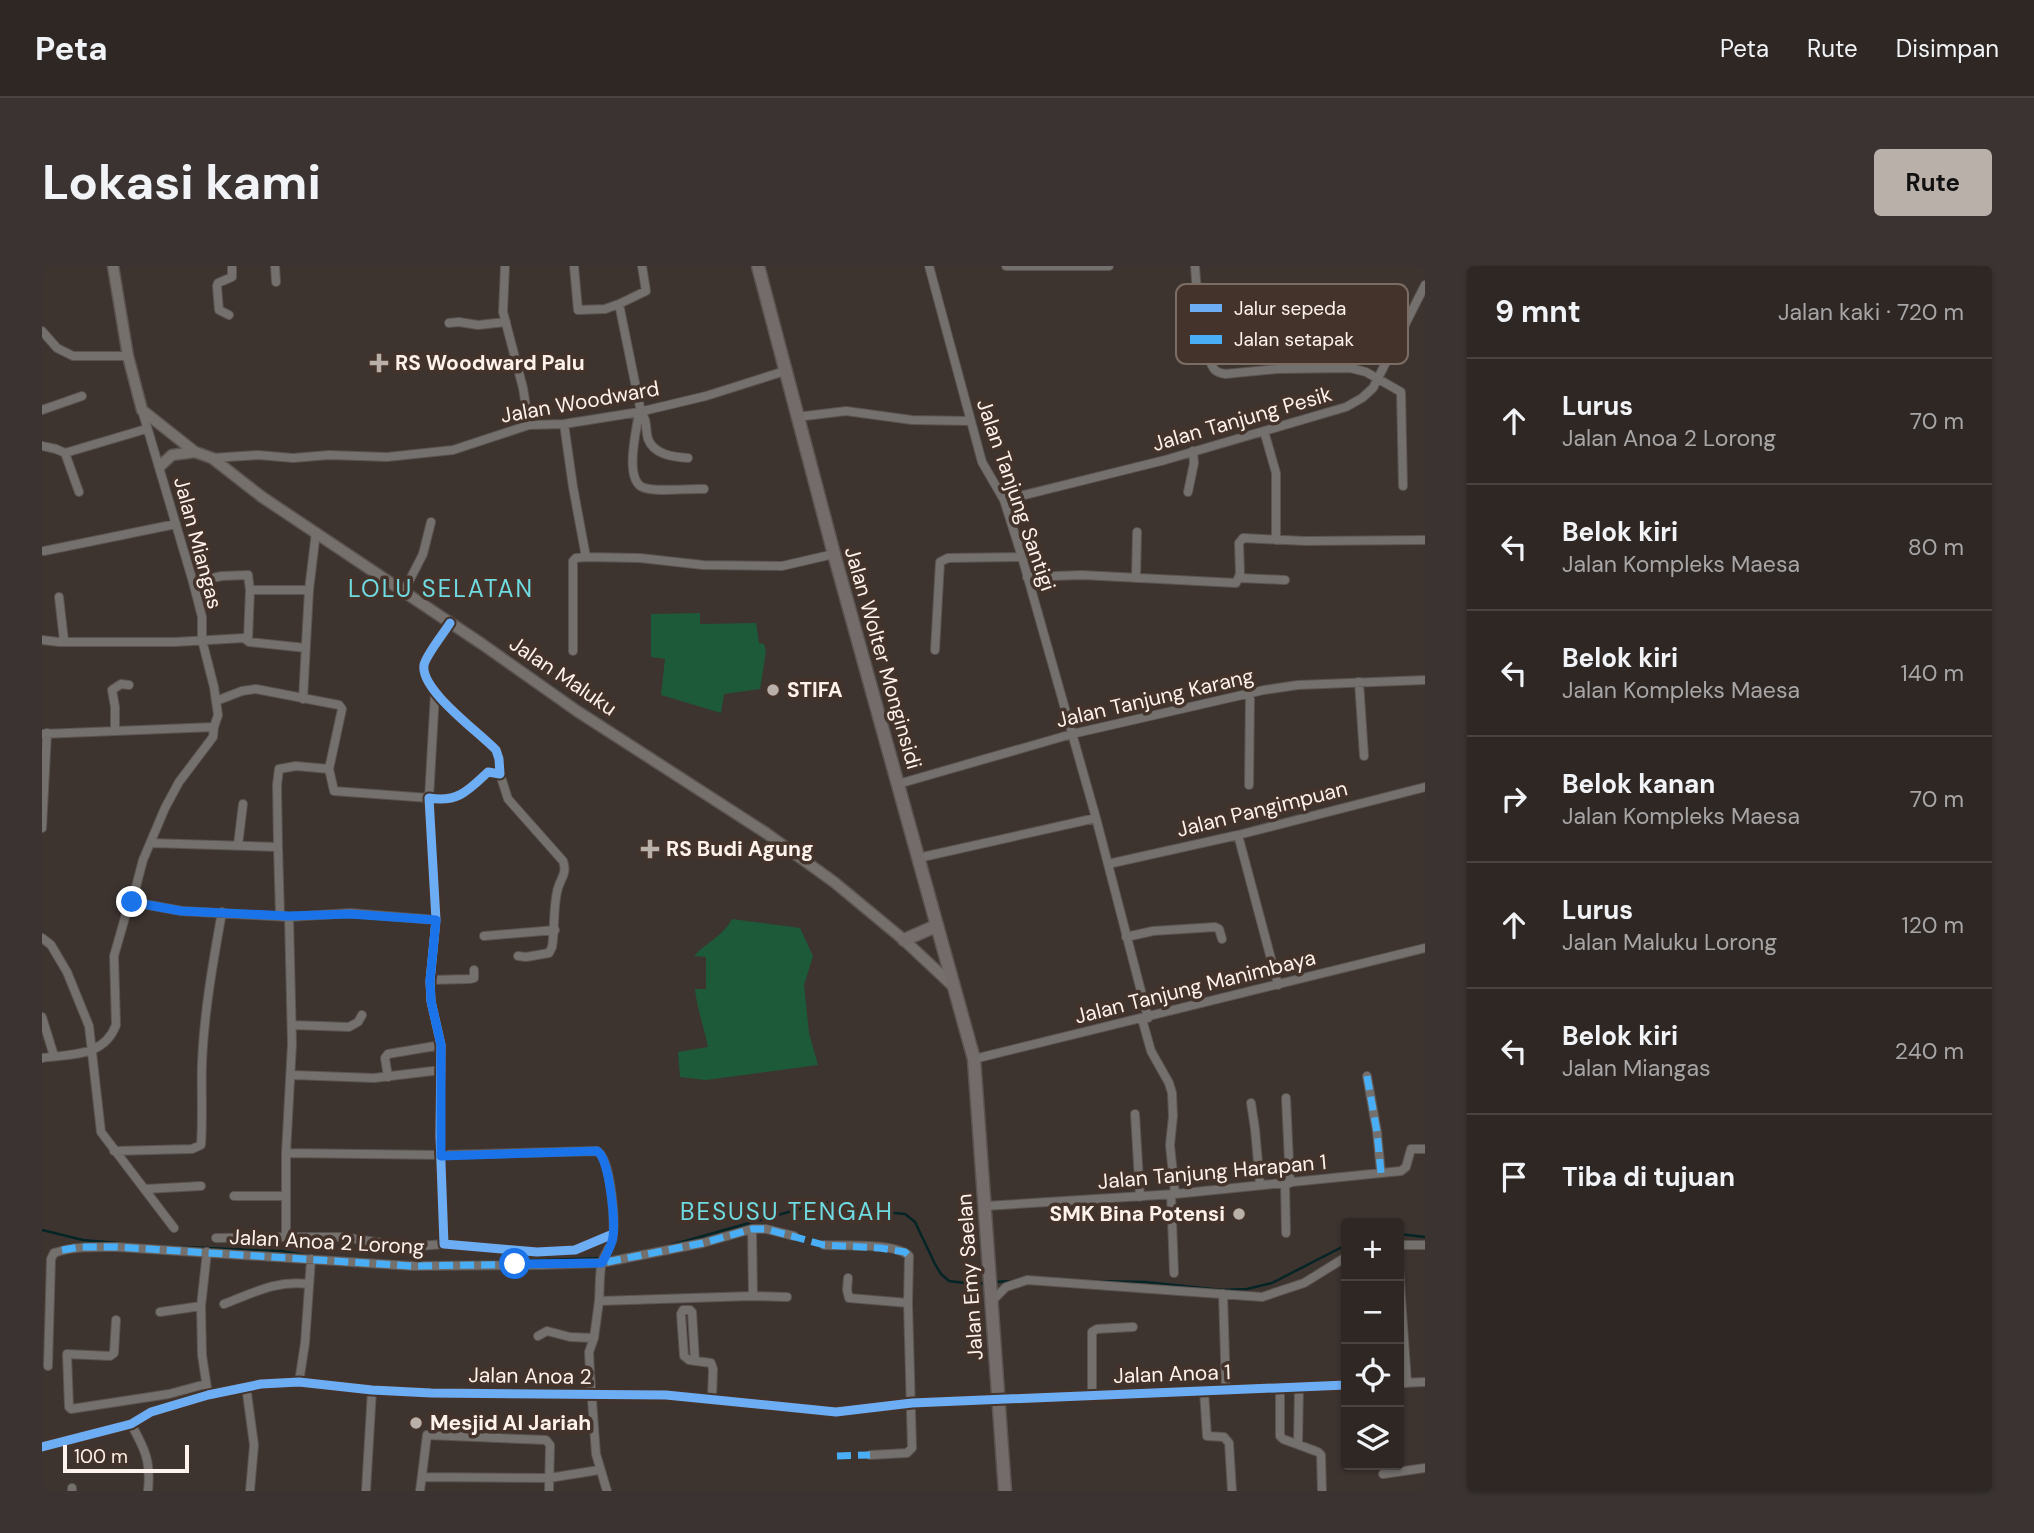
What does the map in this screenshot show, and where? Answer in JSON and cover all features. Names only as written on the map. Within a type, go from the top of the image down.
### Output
[{"type":"highway","name":"Jalan Wolter Monginsidi","points":[[758,266],[834,554],[974,1059]]},
{"type":"highway","points":[[904,940],[936,926]]},
{"type":"highway","name":"Jalan Emy Saelan","points":[[974,1059],[1005,1491]]},
{"type":"main road","points":[[113,266],[128,356],[142,410]]},
{"type":"main road","name":"Jalan Maluku","points":[[142,410],[195,452],[212,458],[262,497],[567,704],[766,833],[854,896],[953,986]]},
{"type":"main road","points":[[160,466],[172,455],[195,452]]},
{"type":"street","points":[[229,315],[219,310],[217,286],[232,276],[232,266]]},
{"type":"street","points":[[275,266],[276,282]]},
{"type":"street","points":[[505,266],[503,312],[523,388],[528,425]]},
{"type":"street","points":[[574,266],[578,310],[605,309],[646,291],[642,266]]},
{"type":"street","name":"Jalan Tanjung Santigi","points":[[929,266],[982,462],[1004,500],[1072,734]]},
{"type":"street","points":[[1006,266],[1109,266]]},
{"type":"street","points":[[1195,266],[1196,284]]},
{"type":"street","name":"Jalan Tanjung Pesik","points":[[1408,319],[1425,285]]},
{"type":"street","points":[[619,304],[640,412],[632,466],[636,481],[643,487],[654,489],[704,489]]},
{"type":"street","points":[[449,323],[478,325],[506,322]]},
{"type":"street","points":[[42,331],[57,348],[73,356],[128,356]]},
{"type":"street","points":[[1212,364],[1213,369],[1225,374],[1333,366],[1350,368],[1366,372],[1399,391],[1402,395],[1403,486]]},
{"type":"street","name":"Jalan Tanjung Pesik","points":[[1004,500],[1193,452],[1346,407],[1362,398],[1378,380],[1386,364]]},
{"type":"street","name":"Jalan Woodward","points":[[212,458],[258,454],[293,458],[329,455],[387,457],[453,450],[528,425],[564,424],[640,412],[706,396],[785,371]]},
{"type":"street","points":[[42,410],[82,396]]},
{"type":"street","name":"Jalan Miangas","points":[[92,1051],[107,1041],[116,1025],[114,956],[138,877],[165,808],[191,765],[213,737],[218,715],[202,640],[202,617],[142,410]]},
{"type":"street","points":[[797,417],[839,410],[912,420],[971,421]]},
{"type":"street","points":[[640,412],[646,420],[648,438],[654,448],[668,455],[688,458]]},
{"type":"street","points":[[564,424],[586,557]]},
{"type":"street","points":[[42,446],[65,453],[146,429]]},
{"type":"street","points":[[1264,431],[1276,473],[1276,540]]},
{"type":"street","points":[[1188,492],[1194,463],[1193,452]]},
{"type":"street","points":[[65,453],[79,492]]},
{"type":"street","points":[[404,591],[423,554],[431,523]]},
{"type":"street","points":[[44,551],[176,524]]},
{"type":"street","points":[[303,699],[309,590],[316,532]]},
{"type":"street","points":[[1136,578],[1138,532]]},
{"type":"street","points":[[1027,577],[1083,575],[1236,583],[1240,578],[1240,540],[1243,538],[1425,540]]},
{"type":"street","points":[[573,651],[573,561],[576,558],[640,558],[703,565],[782,566],[834,554]]},
{"type":"street","points":[[935,650],[940,562],[948,558],[1022,557]]},
{"type":"street","points":[[193,582],[222,576],[248,575],[248,639]]},
{"type":"street","points":[[1240,578],[1285,580]]},
{"type":"street","points":[[250,590],[309,590]]},
{"type":"street","points":[[60,597],[64,641]]},
{"type":"street","points":[[450,624],[424,663],[425,677],[435,693],[484,738],[499,756],[500,774],[508,799],[564,861],[566,874],[557,892],[552,947],[549,953],[518,956]]},
{"type":"street","points":[[42,640],[175,642],[248,639],[249,642],[306,648]]},
{"type":"street","name":"Jalan Tanjung Karang","points":[[898,784],[1072,734],[1250,694],[1298,685],[1425,680]]},
{"type":"street","points":[[1359,682],[1364,756]]},
{"type":"street","points":[[114,731],[115,707],[112,690],[121,684],[129,685]]},
{"type":"street","points":[[216,701],[242,691],[256,689],[339,705],[342,709],[329,769],[334,792],[449,800],[463,794],[488,772],[499,756]]},
{"type":"street","points":[[435,693],[429,798],[436,920],[430,980],[431,1001],[441,1045],[444,1244]]},
{"type":"street","points":[[1249,785],[1250,694]]},
{"type":"street","points":[[42,828],[45,734],[214,727]]},
{"type":"street","points":[[1072,734],[1108,864],[1151,1051],[1172,1093],[1170,1145],[1174,1273]]},
{"type":"street","points":[[286,1237],[286,1153],[292,1075],[292,1025],[278,847],[277,785],[279,769],[296,766],[329,769]]},
{"type":"street","points":[[488,772],[500,774]]},
{"type":"street","name":"Jalan Pangimpuan","points":[[1108,864],[1238,835],[1425,788]]},
{"type":"street","points":[[238,845],[243,804]]},
{"type":"street","points":[[918,858],[1096,818]]},
{"type":"street","points":[[1238,835],[1278,985]]},
{"type":"street","points":[[151,843],[278,847]]},
{"type":"street","points":[[132,902],[181,911],[285,916],[350,914],[436,920]]},
{"type":"street","points":[[114,1151],[192,1149],[201,1145],[204,1112],[202,1064],[209,986],[222,912]]},
{"type":"street","points":[[1126,937],[1153,931],[1216,927],[1222,939]]},
{"type":"street","points":[[484,936],[555,930]]},
{"type":"street","points":[[42,938],[51,945],[67,972],[86,1016],[101,1132],[174,1228]]},
{"type":"street","name":"Jalan Tanjung Manimbaya","points":[[974,1059],[1425,948]]},
{"type":"street","points":[[430,980],[470,979],[474,978],[474,970]]},
{"type":"street","points":[[292,1025],[349,1027],[358,1022],[362,1015]]},
{"type":"street","points":[[42,1017],[47,1057],[92,1051]]},
{"type":"street","points":[[388,1077],[385,1058],[388,1054],[441,1045]]},
{"type":"street","points":[[292,1075],[388,1077],[440,1070]]},
{"type":"street","points":[[1367,1076],[1381,1173]]},
{"type":"street","points":[[1286,1098],[1286,1233]]},
{"type":"street","points":[[1251,1103],[1260,1185]]},
{"type":"street","points":[[1135,1114],[1140,1197]]},
{"type":"street","name":"Jalan Tanjung Harapan 1","points":[[985,1206],[1140,1197],[1381,1173],[1403,1170],[1411,1149],[1425,1149]]},
{"type":"street","points":[[286,1153],[441,1156],[597,1151],[602,1154],[609,1177],[613,1236],[602,1263],[594,1338],[589,1352],[599,1471],[607,1491]]},
{"type":"street","points":[[146,1189],[201,1185]]},
{"type":"street","points":[[234,1196],[286,1196]]},
{"type":"street","points":[[752,1229],[753,1296]]},
{"type":"street","name":"Jalan Anoa 2 Lorong","points":[[48,1366],[51,1259],[54,1253],[62,1250],[117,1247],[412,1266],[602,1263],[703,1243],[752,1229],[766,1229],[794,1237]]},
{"type":"street","points":[[216,1238],[342,1237],[409,1247],[444,1244],[537,1252],[575,1250],[613,1236]]},
{"type":"street","points":[[824,1245],[880,1248],[908,1253],[909,1256],[913,1443],[911,1451],[870,1455]]},
{"type":"street","points":[[1404,1245],[1425,1245]]},
{"type":"street","points":[[206,1252],[201,1306],[202,1355],[208,1395]]},
{"type":"street","points":[[299,1382],[305,1343],[311,1259]]},
{"type":"street","points":[[991,1300],[1006,1287],[1027,1280],[1262,1297],[1304,1283],[1341,1260]]},
{"type":"street","points":[[848,1278],[849,1298],[908,1303]]},
{"type":"street","points":[[1399,1281],[1402,1344]]},
{"type":"street","points":[[224,1304],[270,1286],[296,1282],[308,1284]]},
{"type":"street","points":[[1223,1294],[1226,1390]]},
{"type":"street","points":[[598,1301],[787,1297]]},
{"type":"street","points":[[160,1312],[201,1306]]},
{"type":"street","points":[[695,1361],[692,1311],[683,1310],[684,1356],[695,1361],[706,1361],[712,1365],[712,1398]]},
{"type":"street","points":[[116,1320],[114,1353],[110,1356],[67,1354],[68,1407],[71,1409],[169,1394],[206,1384]]},
{"type":"street","points":[[1092,1395],[1092,1332],[1097,1329],[1133,1327]]},
{"type":"street","points":[[538,1336],[547,1331],[594,1338]]},
{"type":"street","name":"Jalan Anoa 2","points":[[42,1447],[131,1424],[151,1412],[208,1395],[246,1386],[299,1382],[372,1390],[712,1398],[836,1412],[912,1403],[999,1400]]},
{"type":"street","points":[[1404,1383],[1425,1382]]},
{"type":"street","name":"Jalan Anoa 1","points":[[999,1400],[1341,1385]]},
{"type":"street","points":[[246,1386],[254,1445],[250,1491]]},
{"type":"street","points":[[1298,1443],[1299,1387]]},
{"type":"street","points":[[1280,1388],[1280,1436],[1321,1455],[1322,1491]]},
{"type":"street","points":[[366,1491],[372,1390]]},
{"type":"street","points":[[1204,1391],[1207,1436],[1224,1437],[1229,1443],[1232,1491]]},
{"type":"street","points":[[131,1424],[147,1452],[148,1491]]},
{"type":"street","points":[[420,1491],[427,1435],[546,1440],[550,1445],[550,1491]]},
{"type":"street","points":[[1383,1474],[1425,1468]]},
{"type":"street","points":[[423,1477],[550,1478],[599,1471]]},
{"type":"green space","points":[[700,613],[700,624],[756,623],[759,643],[764,644],[766,652],[760,689],[724,694],[721,713],[661,695],[665,659],[651,657],[651,614]]},
{"type":"green space","points":[[732,919],[800,928],[813,956],[804,985],[809,1033],[818,1065],[706,1080],[680,1077],[678,1052],[708,1047],[695,989],[706,989],[706,957],[694,956],[724,930]]},
{"type":"waterway","points":[[671,1245],[824,1202],[862,1210],[905,1214],[915,1222],[935,1264],[949,1281],[986,1283]]},
{"type":"waterway","points":[[42,1230],[83,1240],[117,1243]]},
{"type":"waterway","points":[[1404,1235],[1425,1237]]},
{"type":"waterway","points":[[183,1247],[282,1251],[309,1256]]},
{"type":"waterway","points":[[1091,1281],[1145,1282],[1222,1290],[1247,1289],[1272,1283],[1341,1248]]},
{"type":"waterway","points":[[483,1262],[603,1258]]},
{"type":"waterway","points":[[993,1282],[1014,1281]]},
{"type":"marked path","points":[[1367,1076],[1381,1173]]},
{"type":"marked path","points":[[62,1250],[117,1247],[412,1266],[602,1263],[703,1243],[752,1229],[766,1229],[824,1245],[880,1248],[905,1252],[909,1256]]},
{"type":"marked path","points":[[837,1456],[870,1455]]},
{"type":"cycle path","points":[[450,623],[425,661],[425,675],[452,710],[496,750],[500,774],[488,772],[468,790],[455,797],[429,798],[436,920],[430,981],[431,1001],[441,1045],[440,1136],[444,1244],[537,1252],[575,1250],[613,1234]]},
{"type":"cycle path","points":[[42,1447],[131,1424],[151,1412],[208,1395],[261,1384],[299,1382],[431,1393],[666,1395],[836,1412],[912,1403],[1341,1385]]},
{"type":"place","name":"RS Woodward Palu","points":[[379,363]]},
{"type":"place","name":"STIFA","points":[[773,690]]},
{"type":"place","name":"RS Budi Agung","points":[[650,849]]},
{"type":"place","name":"SMK Bina Potensi","points":[[1239,1214]]},
{"type":"place","name":"Mesjid Al Jariah","points":[[416,1423]]},
{"type":"district","name":"LOLU SELATAN","points":[[441,588]]},
{"type":"district","name":"BESUSU TENGAH","points":[[787,1211]]},
{"type":"route","points":[[132,902],[181,911],[289,916],[350,914],[436,920],[430,981],[431,1001],[441,1045],[441,1156],[597,1151],[606,1161],[613,1238],[602,1263],[515,1264]]}]
